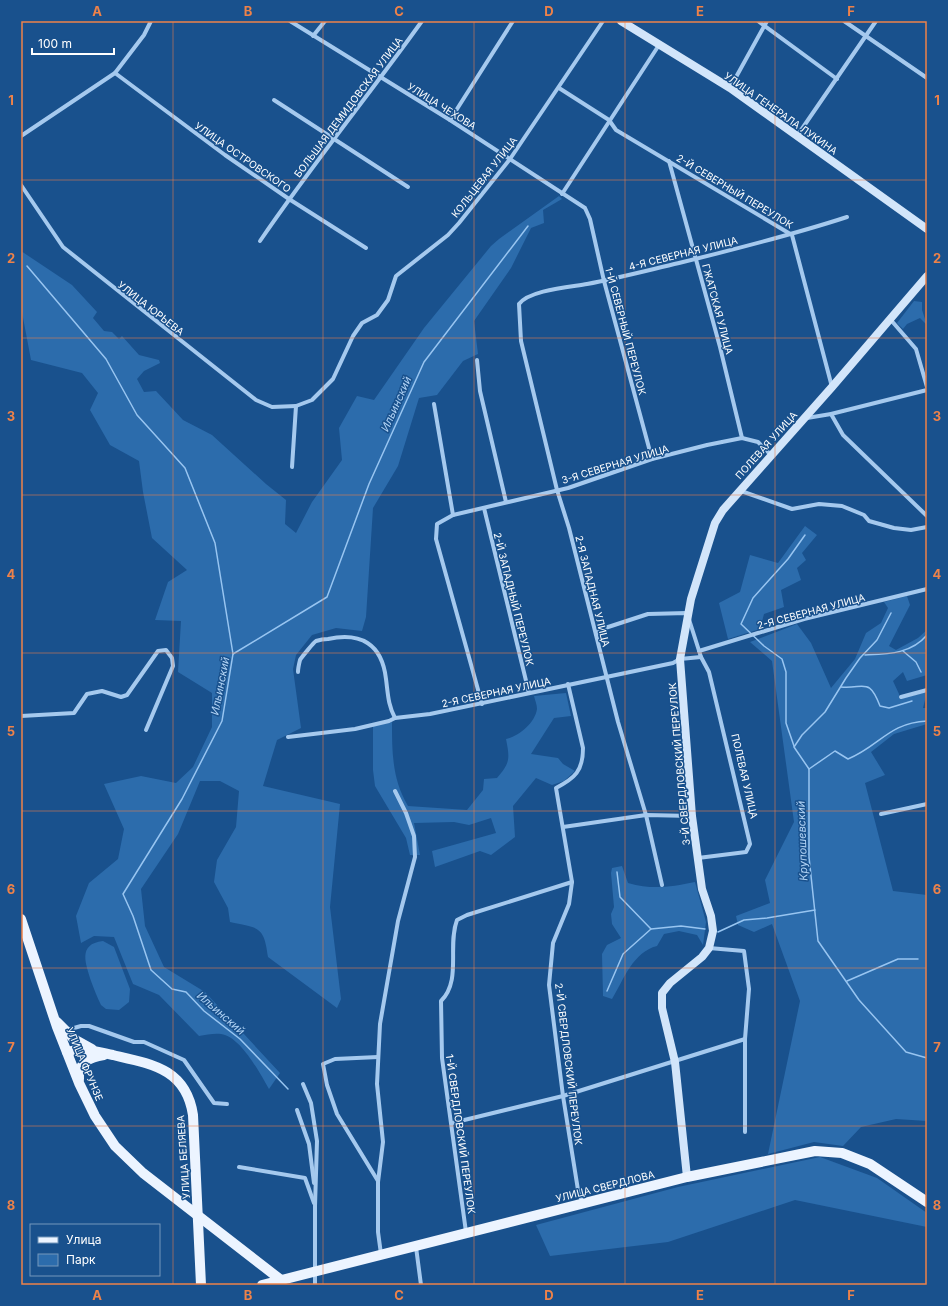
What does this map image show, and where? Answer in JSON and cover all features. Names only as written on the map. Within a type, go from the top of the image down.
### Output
[{"type":"main road","name":"УЛИЦА ГЕНЕРАЛА ЛУКИНА","points":[[621,21],[730,88],[926,229]]},
{"type":"main road","name":"ПОЛЕВАЯ УЛИЦА","points":[[680,659],[688,613],[703,556],[715,523],[723,510],[772,456],[927,276]]},
{"type":"main road","name":"3-Й СВЕРДЛОВСКИЙ ПЕРЕУЛОК","points":[[680,659],[692,816],[697,858],[702,889],[711,916],[713,931],[710,948]]},
{"type":"main road","name":"УЛИЦА ФРУНЗЕ","points":[[21,920],[79,1083],[95,1116],[115,1146],[143,1173],[281,1280]]},
{"type":"main road","points":[[687,1177],[675,1062],[662,1008],[662,993],[670,983],[702,957],[710,948]]},
{"type":"main road","points":[[55,1019],[65,1030],[83,1045],[95,1051]]},
{"type":"main road","points":[[68,1052],[75,1050],[95,1051]]},
{"type":"main road","name":"УЛИЦА БЕЛЯЕВА","points":[[95,1051],[157,1066],[177,1080],[188,1096],[192,1106],[196,1160],[201,1285]]},
{"type":"main road","points":[[79,1083],[79,1070],[83,1063],[92,1058],[110,1055]]},
{"type":"main road","name":"УЛИЦА СВЕРДЛОВА","points":[[262,1285],[382,1256],[416,1246],[467,1235],[687,1177],[797,1154],[824,1151],[832,1152],[870,1164],[927,1202]]},
{"type":"street","points":[[21,136],[115,73],[144,35],[151,21]]},
{"type":"street","name":"УЛИЦА ЧЕХОВА","points":[[290,21],[450,120],[585,208]]},
{"type":"street","points":[[314,36],[325,21]]},
{"type":"street","name":"БОЛЬШАЯ ДЕМИДОВСКАЯ УЛИЦА","points":[[260,241],[289,199],[335,140],[422,21]]},
{"type":"street","points":[[450,120],[513,21]]},
{"type":"street","name":"КОЛЬЦЕВАЯ УЛИЦА","points":[[296,406],[312,400],[333,379],[353,336],[362,323],[377,315],[388,300],[396,276],[448,235],[510,159],[559,88],[602,21]]},
{"type":"street","points":[[758,21],[766,23],[837,79]]},
{"type":"street","points":[[844,21],[927,78]]},
{"type":"street","points":[[797,136],[876,21]]},
{"type":"street","points":[[730,88],[766,23]]},
{"type":"street","points":[[562,194],[660,44]]},
{"type":"street","name":"УЛИЦА ОСТРОВСКОГО","points":[[115,73],[225,155],[289,199],[366,248]]},
{"type":"street","name":"2-Й СЕВЕРНЫЙ ПЕРЕУЛОК","points":[[559,88],[609,120],[616,130],[792,235],[832,387]]},
{"type":"street","points":[[274,100],[408,186]]},
{"type":"street","name":"ГЖАТСКАЯ УЛИЦА","points":[[669,161],[720,347],[742,438]]},
{"type":"street","name":"УЛИЦА ЮРЬЕВА","points":[[21,185],[63,247],[119,293],[256,400],[272,407],[296,406]]},
{"type":"street","name":"1-Й СЕВЕРНЫЙ ПЕРЕУЛОК","points":[[585,208],[590,219],[604,281],[652,459]]},
{"type":"street","name":"4-Я СЕВЕРНАЯ УЛИЦА","points":[[521,300],[533,294],[604,281],[792,235],[847,217]]},
{"type":"street","name":"2-Я ЗАПАДНАЯ УЛИЦА","points":[[521,300],[518,314],[521,341],[557,490],[569,528],[606,676],[646,815],[662,885]]},
{"type":"street","points":[[804,418],[831,414],[927,389],[916,349],[890,319]]},
{"type":"street","points":[[477,360],[480,391],[506,502]]},
{"type":"street","points":[[434,404],[453,515]]},
{"type":"street","points":[[292,467],[296,406]]},
{"type":"street","points":[[831,414],[843,435],[927,516]]},
{"type":"street","points":[[742,438],[758,442],[772,456]]},
{"type":"street","name":"3-Я СЕВЕРНАЯ УЛИЦА","points":[[482,704],[436,539],[437,524],[453,515],[557,490],[652,459],[742,438]]},
{"type":"street","points":[[740,490],[792,509],[819,504],[842,506],[864,515],[869,521],[894,528],[911,530],[927,527]]},
{"type":"street","name":"2-Й ЗАПАДНЫЙ ПЕРЕУЛОК","points":[[484,508],[530,693]]},
{"type":"street","name":"2-Я СЕВЕРНАЯ УЛИЦА","points":[[699,651],[804,619],[927,589]]},
{"type":"street","points":[[596,634],[602,629],[648,614],[688,613],[701,657]]},
{"type":"street","points":[[298,672],[300,660],[315,641],[340,636],[354,636],[367,641],[376,651],[383,665],[389,708],[395,718]]},
{"type":"street","points":[[21,716],[74,713],[87,694],[102,691],[121,697],[127,695],[158,651],[166,650],[172,658],[173,666],[146,730]]},
{"type":"street","name":"2-Я СЕВЕРНАЯ УЛИЦА","points":[[288,737],[355,729],[389,721],[395,718],[430,714],[482,704],[568,684],[673,663],[680,659],[701,657]]},
{"type":"street","name":"ПОЛЕВАЯ УЛИЦА","points":[[697,858],[746,852],[750,844],[709,672],[701,657]]},
{"type":"street","name":"2-Й СВЕРДЛОВСКИЙ ПЕРЕУЛОК","points":[[568,684],[583,748],[583,757],[581,768],[571,780],[556,788],[572,882],[569,904],[553,943],[549,985],[563,1096],[578,1190],[583,1204]]},
{"type":"street","points":[[901,697],[927,690]]},
{"type":"street","points":[[382,1256],[378,1232],[378,1182],[383,1142],[377,1084],[380,1024],[398,921],[415,857],[414,836],[406,813],[395,792]]},
{"type":"street","points":[[881,814],[927,804]]},
{"type":"street","points":[[563,827],[646,815],[692,816]]},
{"type":"street","name":"1-Й СВЕРДЛОВСКИЙ ПЕРЕУЛОК","points":[[467,1235],[442,1058],[441,1001],[449,993],[453,979],[452,931],[457,920],[572,882]]},
{"type":"street","points":[[710,948],[744,950],[749,989],[745,1039],[745,1132]]},
{"type":"street","points":[[65,1030],[81,1026],[89,1026],[134,1042],[144,1042],[184,1060],[214,1103],[227,1104]]},
{"type":"street","points":[[452,1123],[563,1096],[745,1039]]},
{"type":"street","points":[[378,1057],[335,1059],[323,1064],[327,1085],[337,1114],[378,1182]]},
{"type":"street","points":[[303,1084],[311,1103],[317,1141],[315,1285]]},
{"type":"street","points":[[297,1110],[308,1144],[316,1196]]},
{"type":"street","points":[[239,1167],[305,1178],[315,1206]]},
{"type":"street","points":[[416,1246],[421,1285]]},
{"type":"green space","points":[[559,196],[562,199],[543,210],[544,223],[531,228],[511,268],[474,321],[478,354],[463,361],[437,395],[419,398],[398,466],[373,508],[366,617],[362,631],[336,628],[312,635],[296,655],[293,669],[301,728],[277,740],[263,786],[340,804],[330,907],[341,999],[337,1008],[268,957],[264,939],[258,930],[230,922],[228,908],[214,882],[217,860],[236,827],[239,791],[220,781],[200,781],[178,834],[141,889],[145,926],[164,967],[205,992],[280,1073],[269,1089],[249,1056],[235,1041],[228,1036],[221,1034],[199,1036],[159,995],[133,984],[114,937],[94,936],[81,943],[76,916],[89,883],[118,859],[124,829],[104,784],[141,776],[176,783],[193,767],[212,727],[212,693],[178,672],[181,621],[155,620],[168,582],[187,570],[152,538],[143,492],[139,461],[110,445],[90,410],[98,393],[82,373],[31,360],[21,307],[21,251],[72,285],[97,312],[93,318],[104,331],[112,332],[119,339],[122,336],[139,355],[159,360],[160,363],[144,371],[137,379],[144,392],[156,391],[183,420],[212,435],[286,500],[285,524],[296,533],[312,502],[342,460],[339,428],[357,396],[374,400],[424,328],[491,246]]},
{"type":"green space","points":[[914,301],[922,302],[922,310],[927,325],[920,318],[907,324],[903,329],[897,323]]},
{"type":"green space","points":[[805,526],[817,535],[802,553],[806,560],[797,568],[801,580],[781,590],[784,607],[764,614],[760,629],[728,639],[719,603],[740,592],[750,555],[778,563]]},
{"type":"green space","points":[[907,596],[910,605],[889,646],[896,650],[918,638],[927,630],[927,648],[925,650],[927,675],[907,681],[903,672],[893,681],[899,694],[899,699],[927,692],[923,708],[927,708],[927,724],[894,734],[871,752],[885,775],[865,783],[893,891],[927,895],[927,1121],[896,1119],[861,1127],[843,1146],[814,1142],[768,1154],[800,1001],[772,924],[754,932],[738,925],[736,916],[770,903],[765,880],[794,822],[772,661],[750,642],[797,624],[811,643],[831,688],[855,659],[866,633],[881,623],[888,608],[884,602]]},
{"type":"green space","points":[[566,693],[571,716],[554,718],[531,754],[558,758],[563,764],[575,771],[564,781],[552,785],[536,778],[513,806],[515,837],[491,855],[480,851],[435,867],[432,851],[496,833],[491,818],[469,825],[454,822],[414,823],[420,855],[410,855],[406,838],[375,786],[373,770],[373,726],[392,722],[394,765],[399,786],[408,806],[467,810],[483,790],[484,779],[497,778],[507,764],[508,751],[506,739],[521,732],[530,724],[536,714],[537,709],[534,696]]},
{"type":"green space","points":[[622,866],[628,883],[637,885],[662,887],[695,882],[706,922],[703,945],[697,935],[679,931],[664,934],[657,946],[649,949],[635,960],[612,999],[603,996],[602,954],[607,945],[621,938],[612,924],[611,914],[614,907],[611,873],[612,868]]},
{"type":"green space","points":[[103,941],[114,947],[130,989],[129,1002],[119,1010],[106,1009],[101,1005],[87,968],[85,956],[86,950],[89,946]]},
{"type":"green space","points":[[820,1157],[877,1178],[927,1213],[927,1227],[795,1200],[668,1242],[550,1256],[536,1225],[678,1187]]},
{"type":"waterway","name":"Ильинский","points":[[288,1089],[240,1039],[204,1011],[186,992],[172,989],[151,970],[133,916],[123,894],[182,799],[222,721],[233,654],[327,597],[369,484],[424,362],[528,226]]},
{"type":"waterway","points":[[27,266],[106,359],[137,415],[185,468],[215,543],[233,654]]},
{"type":"waterway","points":[[794,746],[786,723],[786,672],[782,659],[764,646],[741,624],[753,598],[788,559],[805,535]]},
{"type":"waterway","name":"Крупошевский","points":[[891,613],[877,640],[860,658],[825,712],[802,735],[794,747],[809,769],[809,857],[818,941],[859,1000],[906,1052],[927,1058]]},
{"type":"waterway","points":[[865,655],[899,652],[914,646],[927,635]]},
{"type":"waterway","points":[[903,651],[916,662],[921,672]]},
{"type":"waterway","points":[[841,687],[865,686],[873,691],[880,706],[889,708],[912,701]]},
{"type":"waterway","points":[[809,769],[835,751],[848,759],[859,754],[893,730],[914,723],[927,721]]},
{"type":"waterway","points":[[617,872],[620,897],[651,929]]},
{"type":"waterway","points":[[718,932],[744,920],[767,918],[815,910]]},
{"type":"waterway","points":[[607,991],[623,954],[651,929],[681,926],[705,929]]},
{"type":"waterway","points":[[847,981],[898,959],[918,959]]}]
